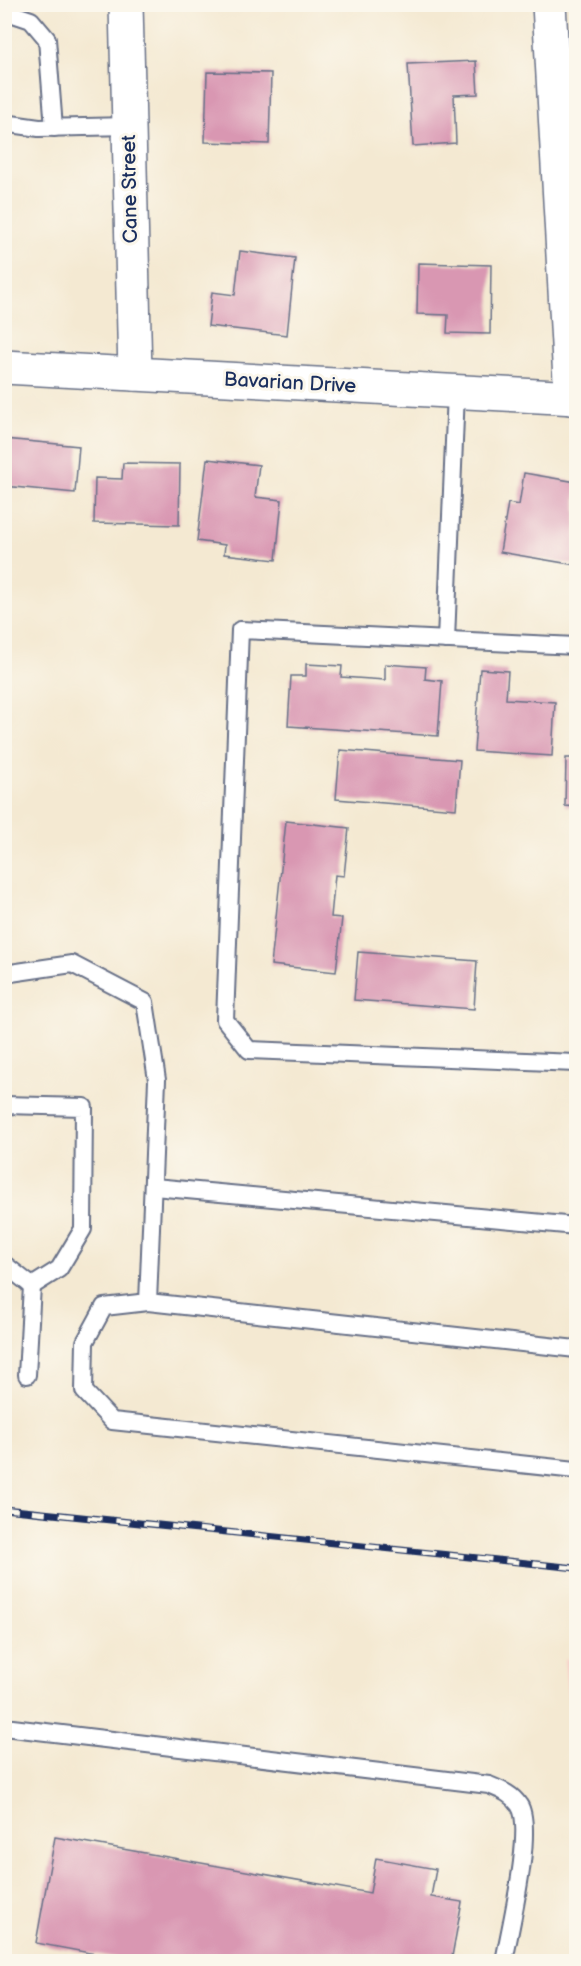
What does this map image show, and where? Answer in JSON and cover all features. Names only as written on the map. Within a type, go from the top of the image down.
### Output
[{"type":"street","name":"Cane Street","points":[[126,4],[135,374]]},
{"type":"street","points":[[549,4],[574,398]]},
{"type":"street","name":"Bavarian Drive","points":[[4,367],[574,398]]},
{"type":"lane","points":[[4,11],[31,20],[47,39],[54,128]]},
{"type":"lane","points":[[4,123],[54,128],[129,126]]},
{"type":"lane","points":[[446,640],[456,392]]},
{"type":"lane","points":[[576,646],[240,630],[225,1020],[249,1050],[576,1063]]},
{"type":"lane","points":[[4,974],[72,964],[145,1002],[157,1080],[148,1302]]},
{"type":"lane","points":[[4,1105],[84,1107],[83,1229],[59,1269],[32,1286]]},
{"type":"lane","points":[[154,1187],[576,1226]]},
{"type":"lane","points":[[4,1264],[32,1286]]},
{"type":"lane","points":[[27,1375],[32,1286]]},
{"type":"lane","points":[[576,1349],[148,1302],[104,1307],[85,1342],[84,1391],[112,1421],[576,1470]]},
{"type":"lane","points":[[4,1727],[489,1785],[507,1792],[521,1806],[526,1833],[504,1962]]},
{"type":"shaded area","points":[[564,1659],[576,1660],[576,1786]]},
{"type":"building","points":[[476,61],[478,94],[454,95],[456,143],[413,146],[408,64]]},
{"type":"building","points":[[207,72],[271,73],[269,144],[205,142]]},
{"type":"building","points":[[240,251],[295,258],[287,335],[208,326],[212,292],[235,295]]},
{"type":"building","points":[[418,263],[491,265],[490,334],[447,333],[448,315],[417,314]]},
{"type":"building","points":[[4,439],[79,446],[75,493],[4,486]]},
{"type":"building","points":[[207,459],[259,465],[255,497],[282,500],[276,560],[224,554],[225,545],[197,541]]},
{"type":"building","points":[[123,463],[180,464],[179,525],[94,523],[95,478],[122,479]]},
{"type":"building","points":[[524,473],[576,482],[576,565],[500,552],[508,503],[519,505]]},
{"type":"building","points":[[306,664],[342,666],[341,677],[385,680],[385,664],[426,667],[425,679],[442,681],[438,736],[288,726],[291,676],[306,676]]},
{"type":"building","points":[[480,669],[508,671],[506,699],[555,702],[552,756],[474,751]]},
{"type":"building","points":[[340,750],[460,760],[456,809],[336,799]]},
{"type":"building","points":[[566,758],[576,758],[576,807],[565,806]]},
{"type":"building","points":[[286,821],[349,828],[344,876],[335,875],[331,917],[342,918],[336,972],[271,965]]},
{"type":"building","points":[[358,952],[477,961],[474,1009],[354,1000]]},
{"type":"building","points":[[55,1837],[370,1893],[376,1858],[436,1869],[431,1897],[462,1902],[451,1962],[138,1962],[36,1943]]},
{"type":"railway","points":[[4,1509],[576,1568]]}]
